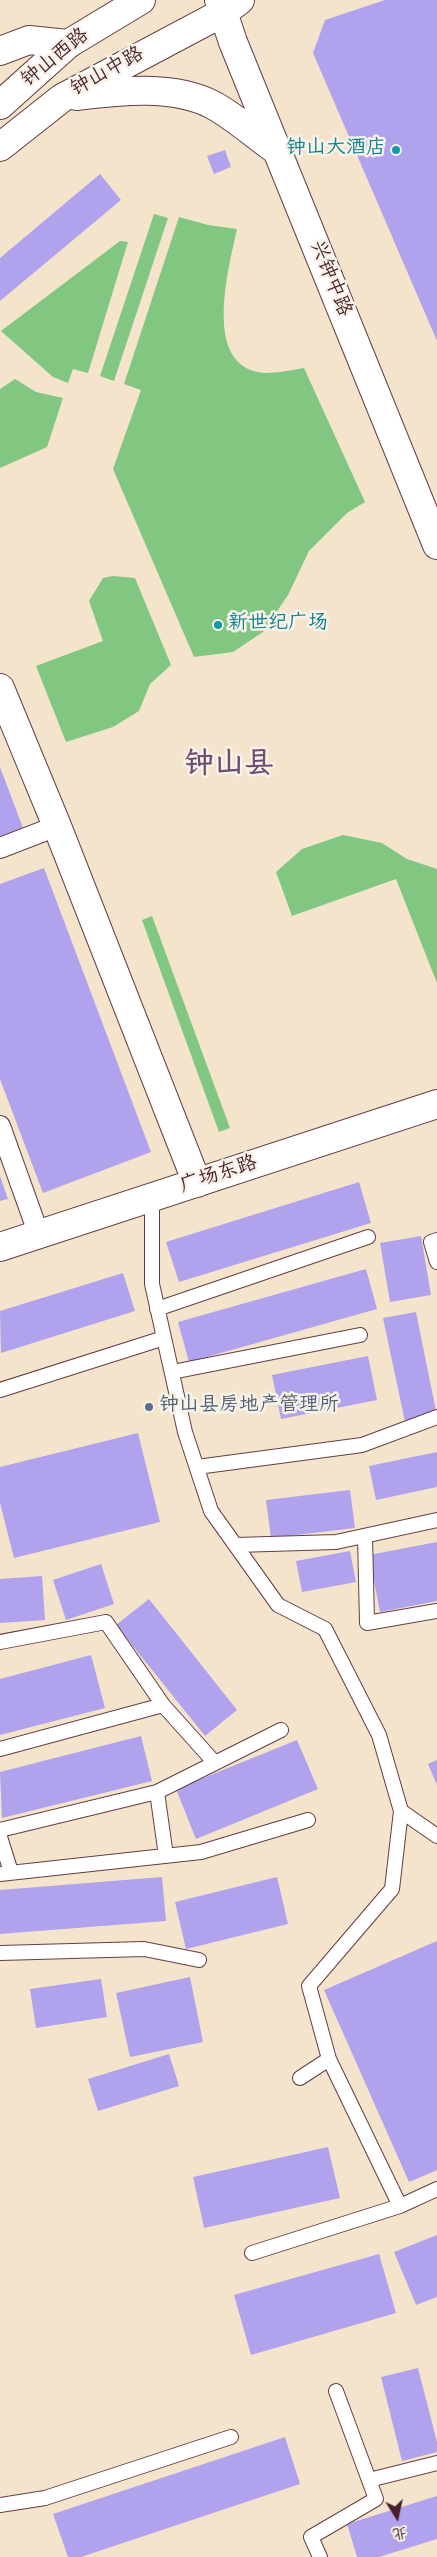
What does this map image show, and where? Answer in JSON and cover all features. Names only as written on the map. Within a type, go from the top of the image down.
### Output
[{"type":"main road","name":"钟山西路","points":[[0,106],[68,44],[133,3]]},
{"type":"main road","name":"钟山中路","points":[[0,147],[62,98],[228,4]]},
{"type":"main road","name":"兴钟中路","points":[[228,4],[233,42],[437,545]]},
{"type":"main road","points":[[0,51],[29,40],[68,44]]},
{"type":"main road","points":[[62,98],[124,90],[176,94],[212,105],[276,150]]},
{"type":"main road","points":[[0,688],[57,826],[197,1183]]},
{"type":"main road","name":"广场东路","points":[[0,1247],[437,1104]]},
{"type":"street","points":[[0,848],[57,826]]},
{"type":"street","points":[[1,1134],[39,1235]]},
{"type":"lane","points":[[152,1198],[152,1284],[186,1432],[211,1511],[278,1605],[325,1629],[379,1735],[401,1812],[392,1889],[309,1986],[329,2060],[400,2206]]},
{"type":"lane","points":[[157,1309],[368,1237]]},
{"type":"lane","points":[[437,1240],[431,1242],[437,1262]]},
{"type":"lane","points":[[172,1372],[360,1335]]},
{"type":"lane","points":[[0,1390],[164,1338]]},
{"type":"lane","points":[[197,1467],[362,1445],[437,1417]]},
{"type":"lane","points":[[236,1545],[336,1542],[437,1520]]},
{"type":"lane","points":[[365,1536],[367,1623],[437,1611]]},
{"type":"lane","points":[[0,1642],[106,1622],[163,1705],[215,1763]]},
{"type":"lane","points":[[0,1749],[163,1705]]},
{"type":"lane","points":[[0,1830],[156,1792],[281,1730]]},
{"type":"lane","points":[[156,1792],[166,1856]]},
{"type":"lane","points":[[401,1812],[437,1836]]},
{"type":"lane","points":[[0,1837],[5,1873],[201,1852],[308,1820]]},
{"type":"lane","points":[[0,1953],[144,1950],[199,1960]]},
{"type":"lane","points":[[300,2078],[329,2060]]},
{"type":"lane","points":[[252,2253],[400,2206],[437,2189]]},
{"type":"lane","points":[[320,2557],[311,2538],[376,2499],[336,2391]]},
{"type":"lane","points":[[0,2505],[45,2498],[231,2437]]},
{"type":"lane","points":[[369,2480],[437,2463]]},
{"type":"green space","points":[[154,214],[168,218],[114,381],[100,376]]},
{"type":"green space","points":[[179,217],[208,225],[237,229],[225,290],[224,314],[226,336],[232,355],[245,368],[266,373],[304,368],[365,502],[347,513],[309,551],[288,595],[263,632],[233,652],[194,657],[113,469],[141,390],[124,384]]},
{"type":"green space","points":[[120,241],[128,242],[88,373],[73,369],[68,383],[53,377],[1,331]]},
{"type":"green space","points":[[15,379],[36,392],[63,398],[47,447],[0,468],[0,389]]},
{"type":"green space","points":[[113,576],[135,578],[171,665],[150,684],[139,711],[113,727],[66,742],[36,666],[103,641],[89,601],[103,578]]},
{"type":"green space","points":[[343,835],[382,843],[407,859],[437,869],[437,983],[396,879],[292,916],[276,872],[302,849]]},
{"type":"green space","points":[[152,916],[230,1128],[219,1132],[142,920]]},
{"type":"building","name":"钟山大酒店","points":[[385,0],[437,0],[437,341],[313,53],[325,20]]},
{"type":"building","points":[[225,150],[231,167],[214,174],[207,156]]},
{"type":"building","points":[[100,174],[121,200],[0,301],[0,258]]},
{"type":"building","points":[[0,767],[23,828],[0,837]]},
{"type":"building","points":[[44,868],[151,1152],[43,1193],[0,1079],[0,884]]},
{"type":"building","points":[[0,1176],[8,1199],[0,1201]]},
{"type":"building","points":[[359,1182],[371,1223],[179,1282],[166,1242]]},
{"type":"building","points":[[421,1236],[431,1295],[390,1302],[380,1243]]},
{"type":"building","points":[[366,1269],[377,1309],[189,1362],[178,1322]]},
{"type":"building","points":[[123,1273],[135,1311],[1,1353],[0,1311]]},
{"type":"building","points":[[416,1312],[437,1416],[405,1422],[383,1318]]},
{"type":"building","points":[[368,1356],[377,1400],[281,1419],[272,1375]]},
{"type":"building","points":[[138,1433],[160,1522],[14,1558],[0,1503],[0,1467]]},
{"type":"building","points":[[437,1452],[437,1487],[376,1500],[369,1466]]},
{"type":"building","points":[[350,1490],[355,1528],[271,1538],[266,1500]]},
{"type":"building","points":[[437,1542],[437,1601],[380,1612],[369,1555]]},
{"type":"building","points":[[350,1551],[356,1582],[302,1592],[296,1561]]},
{"type":"building","points":[[101,1564],[114,1604],[66,1620],[53,1580]]},
{"type":"building","points":[[42,1576],[45,1620],[0,1623],[0,1579]]},
{"type":"building","points":[[149,1599],[237,1710],[205,1736],[116,1625]]},
{"type":"building","points":[[91,1655],[105,1708],[0,1735],[0,1679]]},
{"type":"building","points":[[141,1736],[152,1781],[2,1818],[0,1772]]},
{"type":"building","points":[[297,1740],[318,1789],[196,1839],[176,1789]]},
{"type":"building","points":[[437,1760],[437,1785],[428,1764]]},
{"type":"building","points":[[162,1877],[166,1921],[0,1934],[0,1890]]},
{"type":"building","points":[[277,1877],[288,1924],[186,1949],[175,1902]]},
{"type":"building","points":[[437,1941],[437,2170],[409,2182],[324,1990]]},
{"type":"building","points":[[190,1977],[203,2042],[130,2057],[116,1993]]},
{"type":"building","points":[[101,1979],[107,2017],[36,2028],[30,1989]]},
{"type":"building","points":[[169,2054],[179,2086],[98,2111],[88,2079]]},
{"type":"building","points":[[328,2147],[340,2198],[204,2228],[193,2177]]},
{"type":"building","points":[[437,2235],[437,2297],[416,2305],[394,2252]]},
{"type":"building","points":[[379,2254],[396,2313],[251,2355],[234,2295]]},
{"type":"building","points":[[418,2368],[437,2442],[437,2452],[402,2461],[381,2377]]},
{"type":"building","points":[[285,2437],[300,2484],[81,2557],[68,2557],[53,2514]]},
{"type":"building","points":[[437,2496],[437,2539],[379,2557],[357,2557],[347,2524]]},
{"type":"place","name":"钟山大酒店","points":[[396,150]]},
{"type":"place","name":"新世纪广场","points":[[218,625]]},
{"type":"place","name":"钟山县房地产管理所","points":[[149,1407]]},
{"type":"district","name":"钟山县","points":[[229,767]]}]
